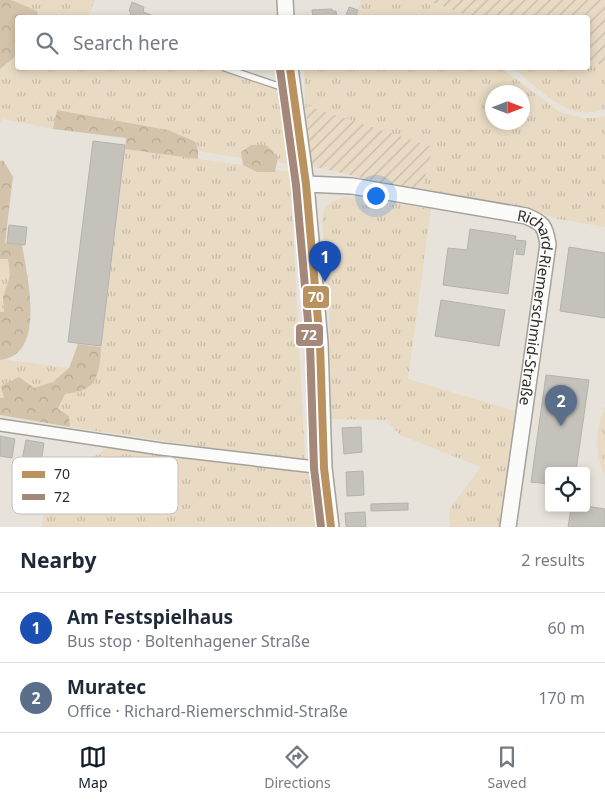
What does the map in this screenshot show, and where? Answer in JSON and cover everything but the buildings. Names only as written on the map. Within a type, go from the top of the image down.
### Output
[{"type":"street","points":[[285,0],[286,15]]},
{"type":"street","points":[[290,70],[306,184],[320,343],[324,468],[331,527]]},
{"type":"street","name":"Richard-Riemerschmid-Straße","points":[[306,184],[352,186],[526,216],[537,220],[545,228],[548,244],[508,527]]},
{"type":"street","points":[[0,424],[161,449],[324,468]]},
{"type":"lane","points":[[231,70],[292,90]]},
{"type":"green space","points":[[0,0],[95,0],[89,15],[15,15],[15,70],[221,70],[281,89],[289,164],[277,162],[278,157],[241,152],[242,158],[198,151],[196,142],[168,130],[57,110],[53,129],[3,119],[0,122]]},
{"type":"green space","points":[[0,0],[11,0],[37,11],[38,15],[15,15],[15,57],[0,69]]},
{"type":"green space","points":[[361,0],[425,0],[466,15],[357,15]]},
{"type":"green space","points":[[426,0],[605,0],[605,67],[590,61],[590,15],[467,15]]},
{"type":"green space","points":[[590,61],[605,67],[605,109],[579,112],[566,108],[544,94],[515,70],[590,70]]},
{"type":"green space","points":[[304,70],[504,70],[524,85],[485,85],[485,130],[530,130],[530,90],[560,112],[582,118],[605,116],[605,227],[558,219],[538,212],[421,192],[433,147],[305,105]]},
{"type":"green space","points":[[305,105],[433,147],[421,192],[312,166]]},
{"type":"green space","points":[[57,110],[168,130],[196,142],[198,159],[125,149],[126,138],[53,129]]},
{"type":"green space","points":[[251,145],[266,145],[278,157],[275,172],[257,172],[243,165],[241,152]]},
{"type":"green space","points":[[125,149],[243,165],[257,172],[290,171],[305,459],[299,461],[70,427],[69,416],[58,410],[65,394],[85,389],[98,371]]},
{"type":"green space","points":[[3,160],[13,177],[5,243],[22,245],[31,312],[29,330],[24,344],[15,355],[0,360],[0,312],[4,312],[3,297],[10,276],[8,259],[0,259],[0,161]]},
{"type":"green space","points":[[344,197],[364,198],[431,209],[408,379],[515,411],[499,527],[450,527],[449,509],[481,467],[400,435],[386,420],[331,419],[329,296],[322,222],[324,209],[330,203]]},
{"type":"green space","points":[[0,259],[8,259],[10,276],[3,297],[4,313],[0,312]]},
{"type":"green space","points":[[78,344],[101,347],[100,358],[98,371],[90,386],[83,390],[65,394],[58,409],[69,416],[70,427],[0,415],[0,398],[4,398],[1,386],[19,377],[34,388],[53,382],[69,368]]},
{"type":"green space","points":[[0,360],[69,368],[53,382],[0,398]]},
{"type":"green space","points":[[605,406],[605,476],[601,467],[597,441],[599,424]]},
{"type":"green space","points":[[107,448],[316,471],[322,527],[42,527],[44,514],[178,514],[178,457],[93,457]]},
{"type":"transit line","name":"72","points":[[280,70],[296,185],[310,344],[314,468],[321,527]]},
{"type":"transit line","name":"70","points":[[290,70],[306,184],[320,343],[324,468],[331,527]]},
{"type":"place","name":"Am Festspielhaus","points":[[325,282]]},
{"type":"place","name":"Muratec","points":[[561,426]]}]
